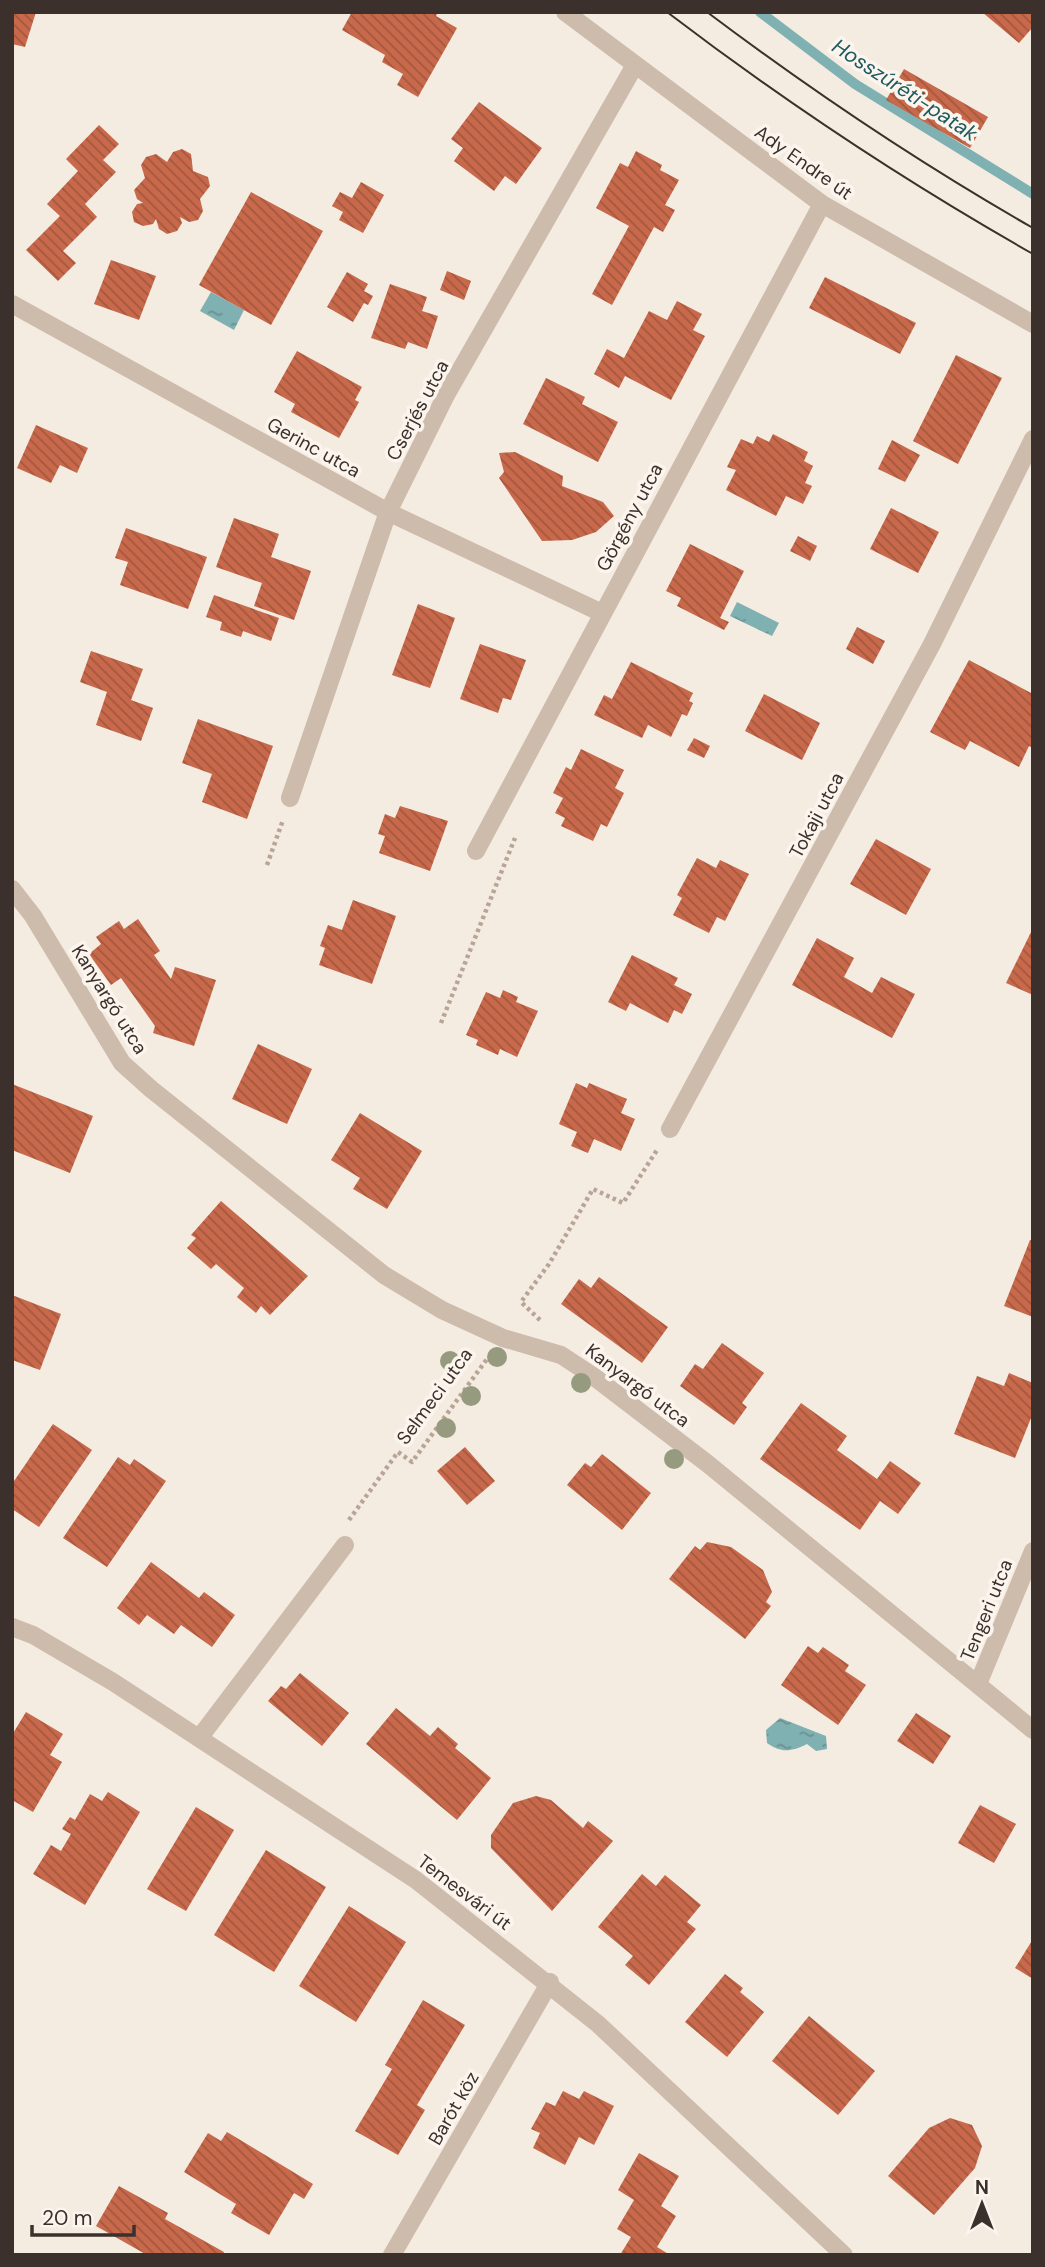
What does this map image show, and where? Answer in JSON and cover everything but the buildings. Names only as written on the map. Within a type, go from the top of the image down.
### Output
[{"type":"street","name":"Ady Endre út","points":[[565,12],[822,204],[1033,324]]},
{"type":"street","name":"Cserjés utca","points":[[290,798],[388,512],[446,395],[635,65]]},
{"type":"street","name":"Görgény utca","points":[[477,851],[822,204]]},
{"type":"street","name":"Gerinc utca","points":[[12,304],[388,512],[602,613]]},
{"type":"street","name":"Tokaji utca","points":[[670,1129],[932,644],[1033,439]]},
{"type":"street","name":"Kanyargó utca","points":[[12,889],[33,916],[122,1063],[384,1275],[442,1310],[503,1338],[561,1355],[593,1376],[708,1464],[1033,1730]]},
{"type":"street","points":[[200,1737],[345,1545]]},
{"type":"street","name":"Tengeri utca","points":[[978,1684],[1033,1551]]},
{"type":"street","name":"Temesvári út","points":[[12,1627],[55,1648],[200,1737],[416,1880],[550,1982],[598,2024],[844,2255]]},
{"type":"street","name":"Barót köz","points":[[391,2255],[550,1982]]},
{"type":"path","points":[[441,1023],[516,836]]},
{"type":"path","points":[[521,1302],[549,1264],[593,1189],[623,1203],[670,1129]]},
{"type":"path","name":"Selmeci utca","points":[[345,1525],[398,1452],[412,1462],[503,1338]]},
{"type":"water","points":[[211,292],[244,310],[234,330],[200,311]]},
{"type":"water","points":[[737,602],[779,623],[772,636],[730,616]]},
{"type":"water","points":[[780,1718],[826,1736],[827,1749],[816,1751],[807,1744],[796,1749],[782,1750],[767,1743],[766,1730]]},
{"type":"waterway","name":"Hosszúréti-patak","points":[[760,12],[855,84],[1033,194]]},
{"type":"tram line","points":[[667,12],[756,78],[846,139],[1033,254]]},
{"type":"tram line","points":[[707,12],[867,125],[1033,228]]}]
